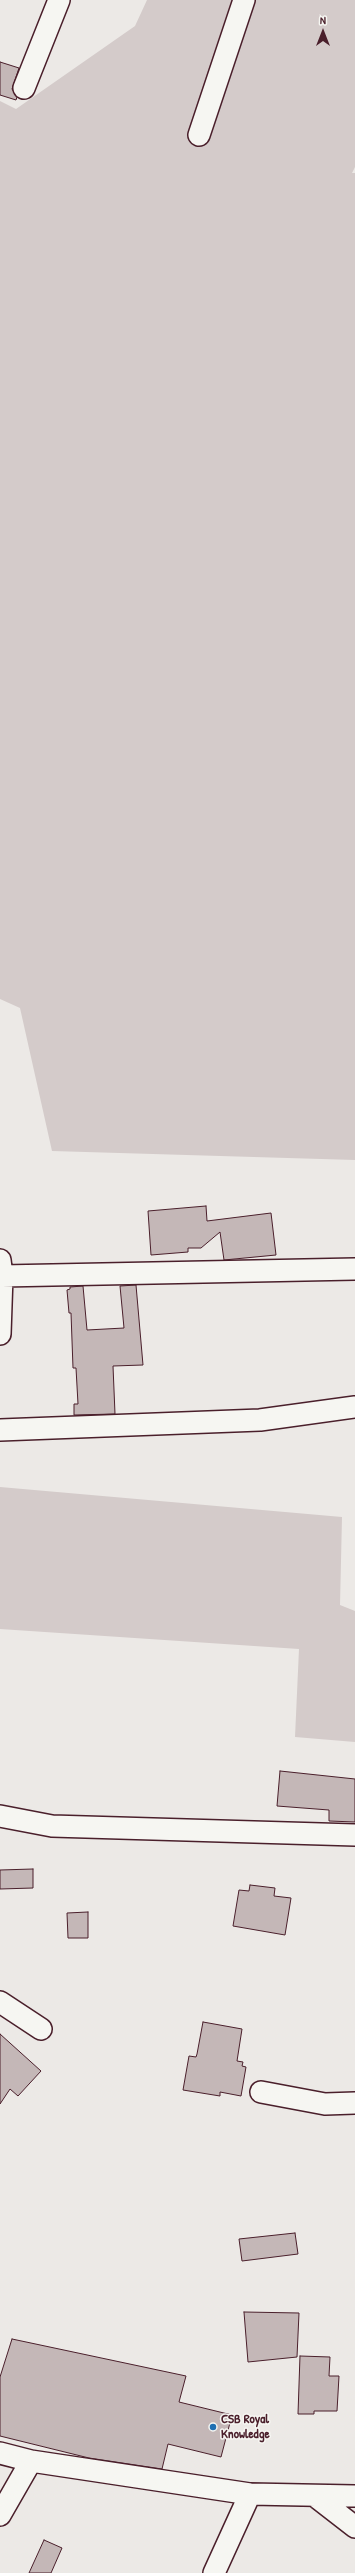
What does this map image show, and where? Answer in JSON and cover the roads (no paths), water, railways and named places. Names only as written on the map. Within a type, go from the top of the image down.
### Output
[{"type":"street","points":[[24,88],[59,0]]},
{"type":"street","points":[[199,135],[244,0]]},
{"type":"street","points":[[0,1334],[1,1268],[355,1269]]},
{"type":"street","points":[[0,1430],[260,1420],[355,1407]]},
{"type":"street","points":[[0,1816],[52,1826],[355,1834]]},
{"type":"street","points":[[0,2002],[41,2029]]},
{"type":"street","points":[[261,2092],[325,2104],[355,2103]]},
{"type":"street","points":[[0,2454],[30,2461],[250,2494],[315,2496],[349,2494]]},
{"type":"street","points":[[0,2515],[30,2461]]},
{"type":"street","points":[[214,2573],[250,2494]]},
{"type":"street","points":[[315,2496],[355,2527]]},
{"type":"place","name":"CSB Royal Knowledge","points":[[213,2427]]}]
